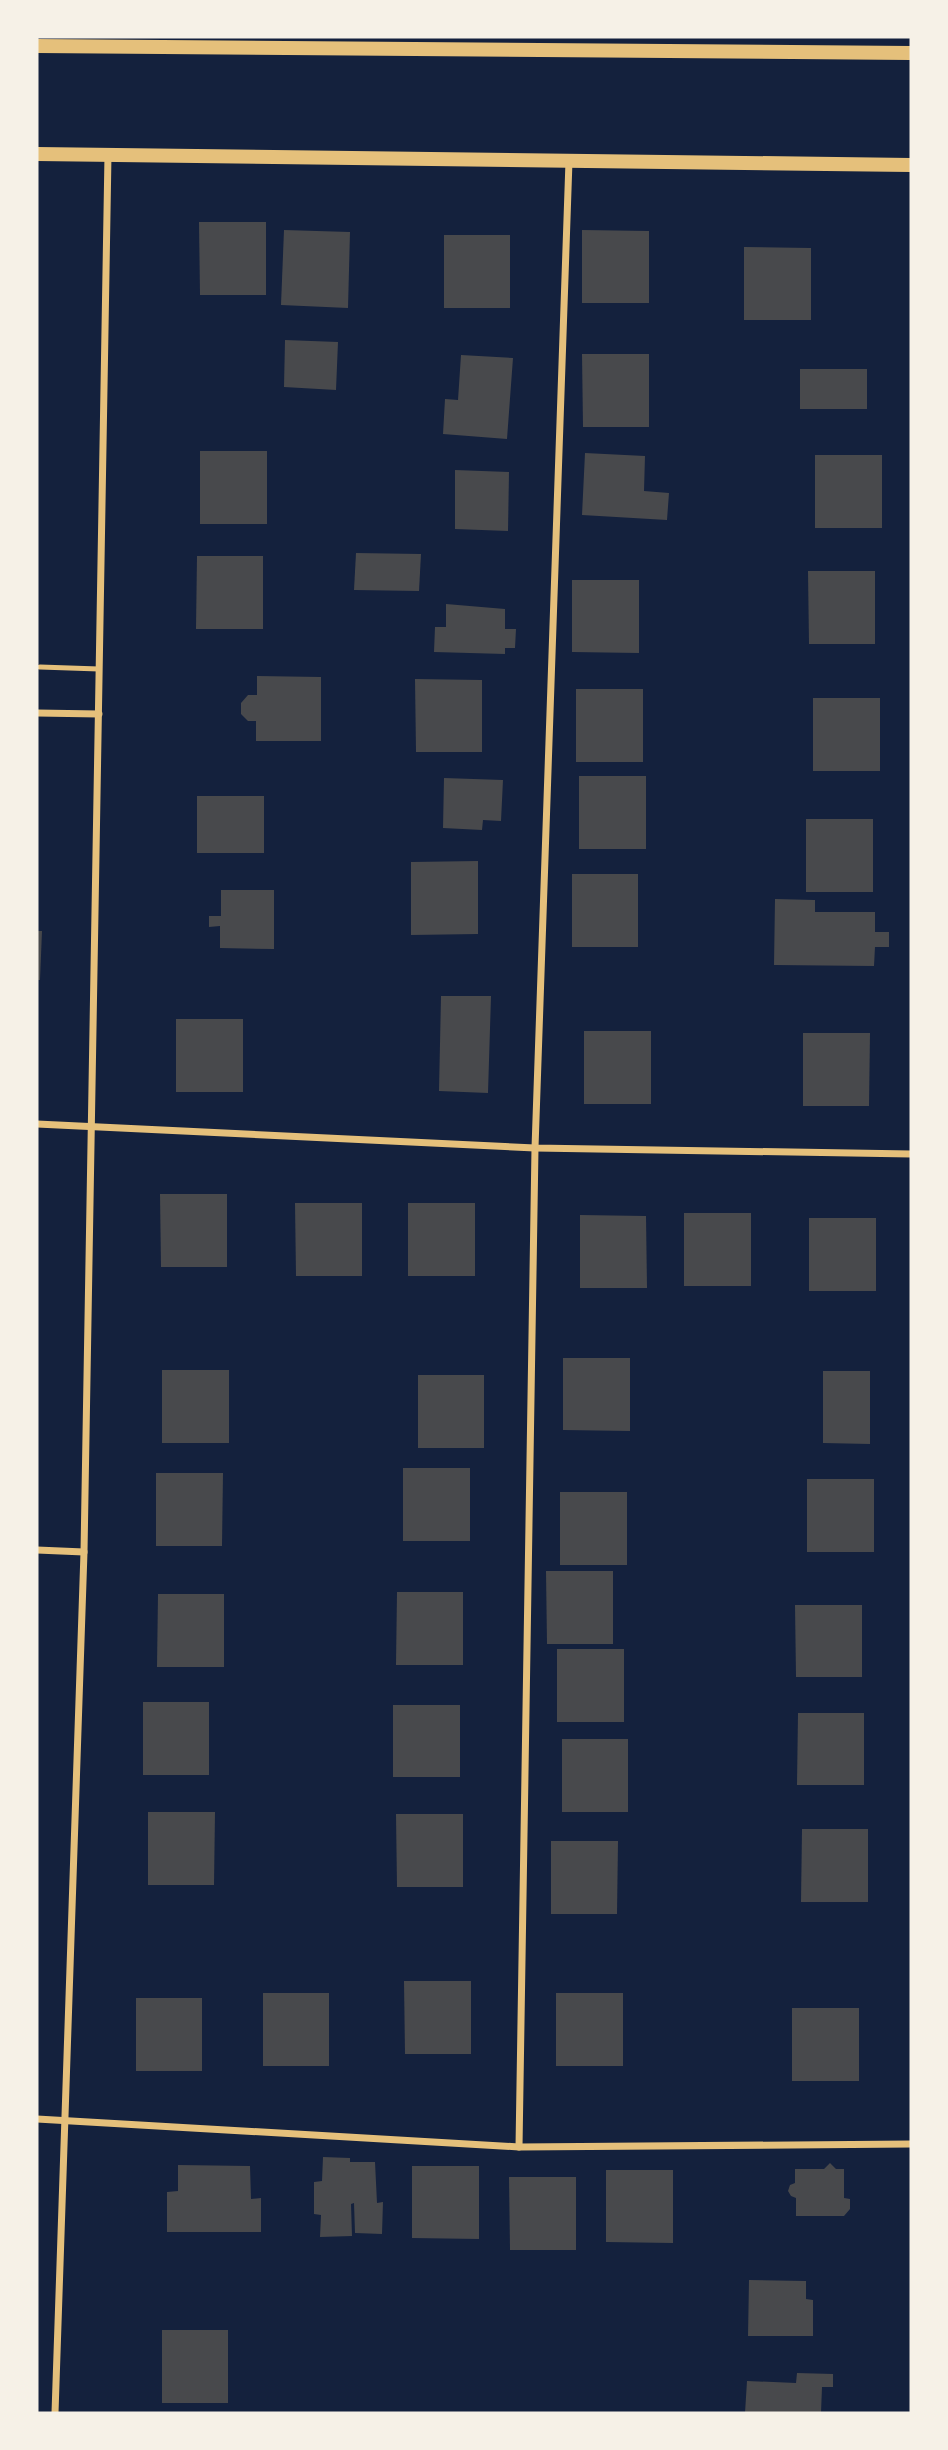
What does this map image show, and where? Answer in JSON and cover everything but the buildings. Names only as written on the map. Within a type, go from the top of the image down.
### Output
[{"type":"main road","points":[[37,46],[147,42],[911,53]]},
{"type":"main road","points":[[37,154],[911,165]]},
{"type":"street","points":[[55,2413],[84,1552],[108,155]]},
{"type":"street","points":[[519,2147],[535,1148],[569,161]]},
{"type":"street","points":[[37,713],[99,714]]},
{"type":"street","points":[[37,1124],[535,1148],[911,1154]]},
{"type":"street","points":[[37,1550],[84,1552]]},
{"type":"street","points":[[37,2119],[519,2147],[911,2144]]},
{"type":"lane","points":[[40,667],[99,669]]}]
